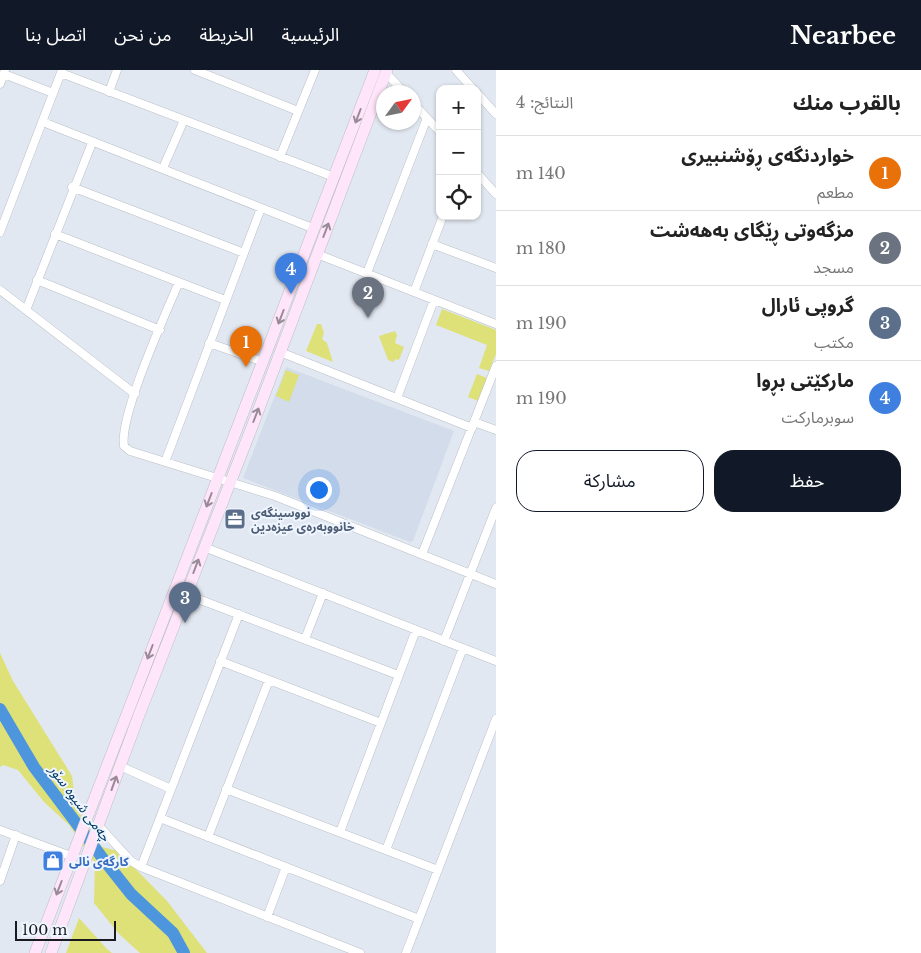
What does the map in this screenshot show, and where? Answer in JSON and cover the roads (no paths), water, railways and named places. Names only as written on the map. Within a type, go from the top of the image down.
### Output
[{"type":"main road","points":[[35,953],[76,842],[264,362],[334,177],[383,71]]},
{"type":"main road","points":[[51,953],[185,594],[317,254],[383,71]]},
{"type":"street","points":[[109,92],[117,70]]},
{"type":"street","points":[[195,70],[298,111]]},
{"type":"street","points":[[280,157],[315,70]]},
{"type":"street","points":[[456,70],[469,85]]},
{"type":"street","points":[[383,71],[397,85]]},
{"type":"street","points":[[0,84],[5,72],[53,93]]},
{"type":"street","points":[[0,232],[61,72],[334,177]]},
{"type":"street","points":[[481,97],[496,114]]},
{"type":"street","points":[[421,111],[438,130]]},
{"type":"street","points":[[367,273],[427,118]]},
{"type":"street","points":[[163,168],[184,120]]},
{"type":"street","points":[[43,122],[92,143],[163,168],[315,229]]},
{"type":"street","points":[[26,310],[72,187],[92,143]]},
{"type":"street","points":[[478,175],[496,194]]},
{"type":"street","points":[[72,187],[244,253]]},
{"type":"street","points":[[165,462],[208,343],[261,208]]},
{"type":"street","points":[[414,292],[441,220]]},
{"type":"street","points":[[54,234],[225,300]]},
{"type":"street","points":[[432,244],[496,268]]},
{"type":"street","points":[[317,254],[496,324]]},
{"type":"street","points":[[37,280],[160,330]]},
{"type":"street","points":[[179,282],[135,394],[123,438],[124,446],[130,451],[275,496],[496,584]]},
{"type":"street","points":[[0,290],[135,394]]},
{"type":"street","points":[[397,398],[434,300]]},
{"type":"street","points":[[208,343],[264,362]]},
{"type":"street","points":[[280,352],[397,398],[473,425],[496,430]]},
{"type":"street","points":[[422,554],[494,376],[496,366]]},
{"type":"street","points":[[444,642],[470,574],[492,528],[496,508]]},
{"type":"street","points":[[204,547],[496,661]]},
{"type":"street","points":[[304,639],[323,593]]},
{"type":"street","points":[[185,594],[398,675]]},
{"type":"street","points":[[141,867],[238,614]]},
{"type":"street","points":[[340,832],[416,630]]},
{"type":"street","points":[[386,850],[463,648]]},
{"type":"street","points":[[220,662],[381,723]]},
{"type":"street","points":[[208,837],[269,680]]},
{"type":"street","points":[[406,953],[496,719]]},
{"type":"street","points":[[120,766],[171,788]]},
{"type":"street","points":[[226,789],[438,870]]},
{"type":"street","points":[[160,818],[419,919]]},
{"type":"street","points":[[98,827],[131,861],[141,867],[360,953]]},
{"type":"street","points":[[0,830],[71,856]]},
{"type":"street","points":[[0,881],[16,835]]},
{"type":"street","points":[[267,917],[286,867]]},
{"type":"waterway","name":"چەمی شیوە سۆر","points":[[0,709],[34,767],[104,860],[131,894],[173,933],[184,953]]},
{"type":"place","name":"مارکێتی بڕوا","points":[[291,294]]},
{"type":"place","name":"مزگەوتی ڕێگای بەھەشت","points":[[368,318]]},
{"type":"place","name":"خواردنگەی ڕۆشنبیری","points":[[246,367]]},
{"type":"place","name":"نووسینگەی خانووبەرەی عیزەدین","points":[[235,519]]},
{"type":"place","name":"گروپی ئارال","points":[[185,623]]},
{"type":"place","name":"کارگەی نالی","points":[[53,861]]}]
